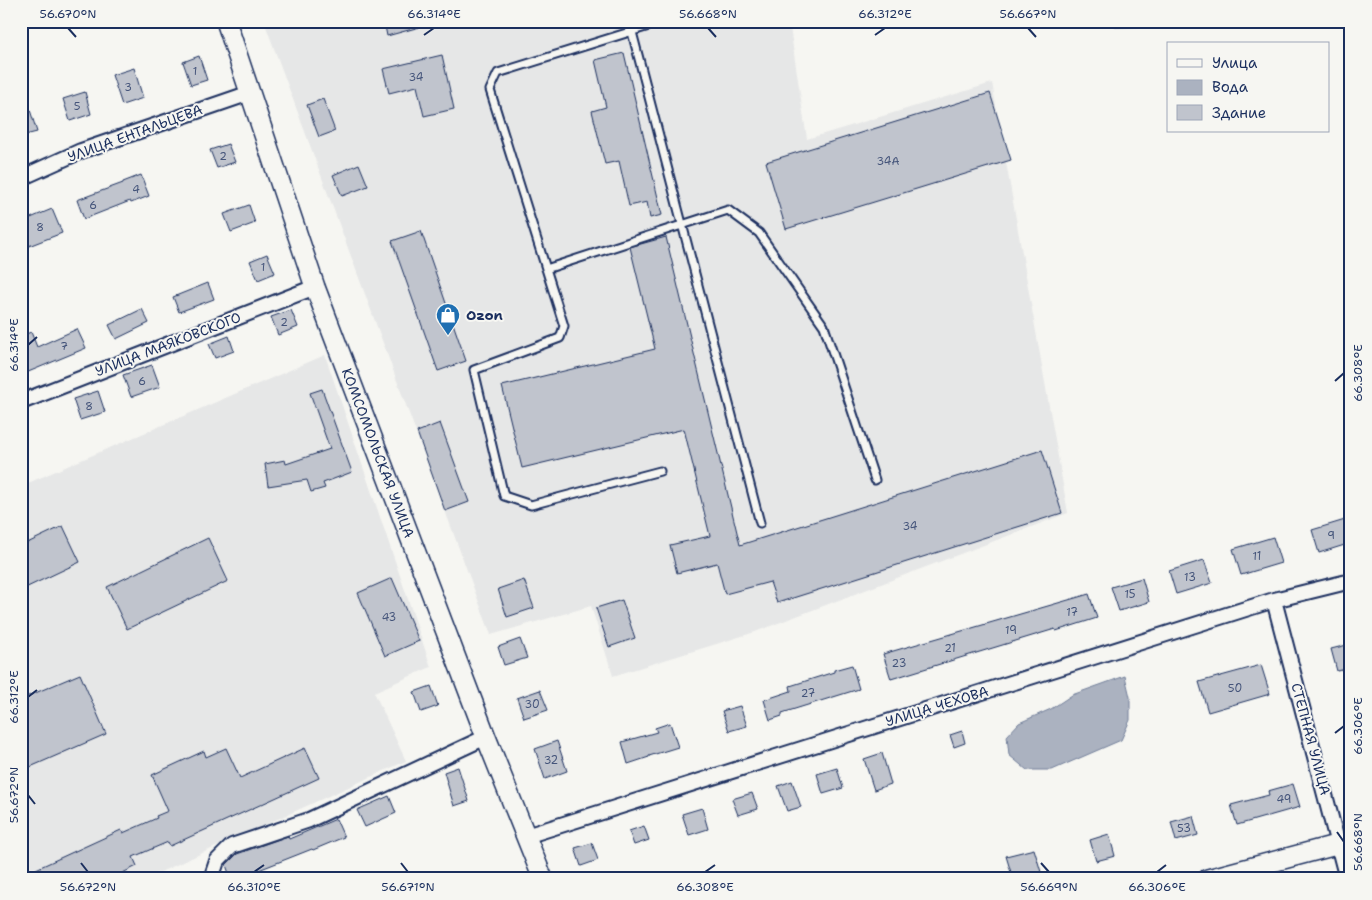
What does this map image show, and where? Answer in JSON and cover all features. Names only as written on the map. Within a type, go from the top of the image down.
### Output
[{"type":"street","name":"КОМСОМОЛЬСКАЯ УЛИЦА","points":[[226,21],[315,287],[486,737],[543,879]]},
{"type":"street","name":"УЛИЦА ЕНТАЛЬЦЕВА","points":[[21,178],[81,151],[250,93]]},
{"type":"street","name":"УЛИЦА МАЯКОВСКОГО","points":[[21,402],[315,287]]},
{"type":"street","name":"УЛИЦА ЧЕХОВА","points":[[526,836],[1274,600],[1351,580]]},
{"type":"street","name":"СТЕПНАЯ УЛИЦА","points":[[1274,600],[1345,842],[1347,879]]},
{"type":"street","points":[[211,879],[216,861],[232,846],[309,820],[486,737]]},
{"type":"street","points":[[1208,879],[1345,842]]},
{"type":"lane","points":[[660,471],[531,505],[504,496],[474,370],[560,338],[564,326],[490,90],[498,73],[666,21]]},
{"type":"lane","points":[[632,32],[760,523]]},
{"type":"lane","points":[[546,269],[728,210],[759,233],[824,326],[875,480]]},
{"type":"shaded area","points":[[264,21],[789,21],[807,139],[992,83],[1068,513],[755,632],[613,676],[591,606],[491,635]]},
{"type":"shaded area","points":[[325,355],[431,667],[374,692],[406,761],[145,879],[21,879],[21,486]]},
{"type":"water","points":[[1114,21],[1335,21],[1335,23],[1114,27]]},
{"type":"water","points":[[1125,676],[1130,697],[1130,720],[1121,740],[1052,770],[1027,770],[1009,755],[1007,736],[1019,723],[1051,709],[1072,695]]},
{"type":"building","points":[[384,21],[426,21],[427,25],[387,36]]},
{"type":"building","points":[[624,53],[662,215],[650,218],[647,202],[629,206],[619,161],[605,164],[592,111],[606,107],[595,60]]},
{"type":"building","points":[[442,55],[454,109],[424,116],[417,86],[389,93],[383,69]]},
{"type":"building","points":[[199,56],[207,80],[191,85],[183,62]]},
{"type":"building","points":[[134,68],[143,98],[122,105],[112,75]]},
{"type":"building","points":[[21,91],[24,91],[37,132],[21,136]]},
{"type":"building","points":[[85,92],[91,114],[70,121],[63,99]]},
{"type":"building","points":[[990,93],[1011,160],[786,229],[766,162]]},
{"type":"building","points":[[323,99],[335,131],[319,137],[307,105]]},
{"type":"building","points":[[228,144],[235,162],[217,168],[210,150]]},
{"type":"building","points":[[359,164],[368,186],[342,196],[333,175]]},
{"type":"building","points":[[141,175],[149,196],[131,203],[130,201],[84,219],[77,200]]},
{"type":"building","points":[[249,205],[255,223],[231,232],[224,214]]},
{"type":"building","points":[[52,209],[62,233],[21,249],[21,222]]},
{"type":"building","points":[[421,231],[466,361],[438,371],[392,241]]},
{"type":"building","points":[[666,237],[740,545],[1042,450],[1062,513],[777,603],[770,582],[725,594],[717,563],[677,573],[670,545],[710,536],[684,429],[522,468],[502,386],[655,349],[630,247]]},
{"type":"building","points":[[267,254],[275,273],[258,280],[250,261]]},
{"type":"building","points":[[208,283],[214,299],[179,312],[173,297]]},
{"type":"building","points":[[142,309],[149,323],[116,339],[109,325]]},
{"type":"building","points":[[291,310],[298,327],[278,335],[271,317]]},
{"type":"building","points":[[77,329],[86,348],[21,375],[21,336],[31,332],[37,347]]},
{"type":"building","points":[[229,336],[234,351],[215,358],[209,344]]},
{"type":"building","points":[[152,365],[160,387],[131,397],[123,375]]},
{"type":"building","points":[[322,389],[352,472],[323,483],[325,488],[311,492],[307,480],[268,486],[265,464],[285,460],[286,464],[330,449],[310,393]]},
{"type":"building","points":[[98,391],[105,412],[80,420],[73,399]]},
{"type":"building","points":[[440,423],[469,502],[445,511],[417,432]]},
{"type":"building","points":[[1345,520],[1351,543],[1319,553],[1312,530]]},
{"type":"building","points":[[63,526],[80,562],[21,590],[21,546]]},
{"type":"building","points":[[1273,537],[1281,563],[1241,575],[1233,549]]},
{"type":"building","points":[[208,538],[228,581],[127,629],[107,587]]},
{"type":"building","points":[[1204,560],[1212,583],[1176,594],[1169,571]]},
{"type":"building","points":[[392,578],[419,641],[385,656],[358,593]]},
{"type":"building","points":[[1142,578],[1149,602],[1119,611],[1111,587]]},
{"type":"building","points":[[524,580],[534,608],[507,617],[498,589]]},
{"type":"building","points":[[1089,594],[1097,618],[891,679],[883,654]]},
{"type":"building","points":[[622,600],[635,638],[609,647],[596,608]]},
{"type":"building","points":[[520,639],[527,658],[504,665],[498,647]]},
{"type":"building","points":[[1351,644],[1351,668],[1337,671],[1331,649]]},
{"type":"building","points":[[852,665],[859,689],[782,713],[782,716],[770,720],[764,700],[791,691],[790,686]]},
{"type":"building","points":[[1261,665],[1270,694],[1208,712],[1199,682]]},
{"type":"building","points":[[80,674],[106,734],[21,771],[21,699]]},
{"type":"building","points":[[431,686],[438,706],[421,712],[414,692]]},
{"type":"building","points":[[540,690],[548,710],[524,718],[517,698]]},
{"type":"building","points":[[740,706],[747,726],[729,731],[722,711]]},
{"type":"building","points":[[670,723],[678,747],[628,764],[622,742],[657,732],[655,728]]},
{"type":"building","points":[[962,731],[965,743],[954,747],[950,735]]},
{"type":"building","points":[[557,741],[567,771],[545,779],[535,749]]},
{"type":"building","points":[[226,748],[240,778],[305,748],[319,778],[170,846],[168,842],[133,857],[137,866],[110,879],[41,879],[36,869],[121,830],[123,833],[168,811],[152,775],[204,751],[206,757]]},
{"type":"building","points":[[882,753],[891,784],[874,790],[864,759]]},
{"type":"building","points":[[458,767],[469,801],[454,806],[444,772]]},
{"type":"building","points":[[837,768],[843,788],[823,794],[817,774]]},
{"type":"building","points":[[792,781],[801,807],[787,811],[778,786]]},
{"type":"building","points":[[1293,784],[1300,807],[1237,825],[1231,805],[1269,795],[1268,791]]},
{"type":"building","points":[[752,793],[758,809],[738,815],[732,799]]},
{"type":"building","points":[[389,796],[396,813],[365,827],[357,810]]},
{"type":"building","points":[[702,808],[708,829],[689,835],[682,814]]},
{"type":"building","points":[[1193,816],[1198,835],[1176,841],[1171,822]]},
{"type":"building","points":[[336,819],[344,837],[236,879],[231,879],[226,865],[237,854],[288,836],[289,839]]},
{"type":"building","points":[[644,826],[649,840],[634,845],[629,831]]},
{"type":"building","points":[[1109,834],[1115,856],[1096,861],[1090,840]]},
{"type":"building","points":[[592,843],[598,860],[581,866],[575,848]]},
{"type":"building","points":[[1034,849],[1041,872],[1013,879],[1006,856]]},
{"type":"place","name":"Ozon","points":[[448,336]]}]
